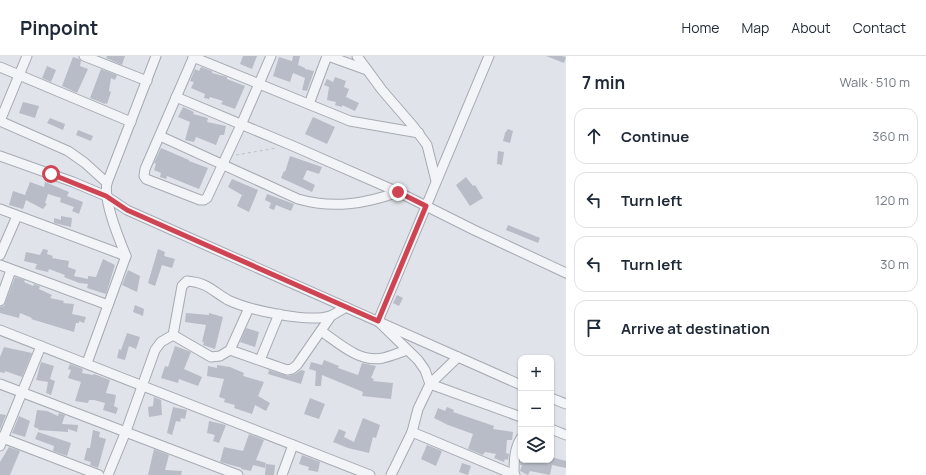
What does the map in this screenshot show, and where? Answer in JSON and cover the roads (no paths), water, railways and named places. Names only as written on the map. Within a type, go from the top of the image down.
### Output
[{"type":"street","points":[[27,56],[0,121],[68,151],[85,163],[107,183]]},
{"type":"street","points":[[84,56],[147,81]]},
{"type":"street","points":[[87,363],[126,256],[106,196],[107,183],[156,56]]},
{"type":"street","points":[[271,56],[259,84],[241,125],[207,198],[200,200],[146,179],[144,176],[145,169],[194,57],[259,84],[350,121],[419,133]]},
{"type":"street","points":[[309,104],[328,56],[367,70]]},
{"type":"street","points":[[357,56],[390,100],[419,133],[427,146],[436,181]]},
{"type":"street","points":[[378,321],[489,56]]},
{"type":"street","points":[[0,68],[131,122]]},
{"type":"street","points":[[176,97],[398,192],[566,273]]},
{"type":"street","points":[[160,136],[224,160],[298,199],[312,203],[351,204],[375,200],[398,192]]},
{"type":"street","points":[[0,156],[73,182],[106,196],[127,210],[518,384]]},
{"type":"street","points":[[0,209],[126,256]]},
{"type":"street","points":[[0,256],[17,216]]},
{"type":"street","points":[[0,265],[108,305]]},
{"type":"street","points":[[0,301],[11,270]]},
{"type":"street","points":[[108,475],[126,431],[155,350],[161,342],[173,335],[182,286],[187,281],[198,282],[208,286],[228,300],[249,308],[309,318],[331,316]]},
{"type":"street","points":[[230,350],[286,370],[292,369],[331,316],[346,306]]},
{"type":"street","points":[[173,335],[211,357],[220,356],[230,350],[249,308]]},
{"type":"street","points":[[260,360],[279,314]]},
{"type":"street","points":[[378,321],[418,360],[425,370],[430,384]]},
{"type":"street","points":[[0,330],[370,475]]},
{"type":"street","points":[[321,331],[353,353],[362,357],[374,359],[382,358],[407,350]]},
{"type":"street","points":[[41,346],[1,440],[99,475]]},
{"type":"street","points":[[391,475],[412,432],[418,409],[430,384],[458,357]]},
{"type":"street","points":[[0,384],[238,475]]},
{"type":"street","points":[[430,384],[518,416]]},
{"type":"street","points":[[554,399],[566,404]]},
{"type":"street","points":[[554,430],[566,435]]},
{"type":"street","points":[[412,432],[514,475],[514,458],[518,443]]},
{"type":"street","points":[[282,475],[294,445]]}]
